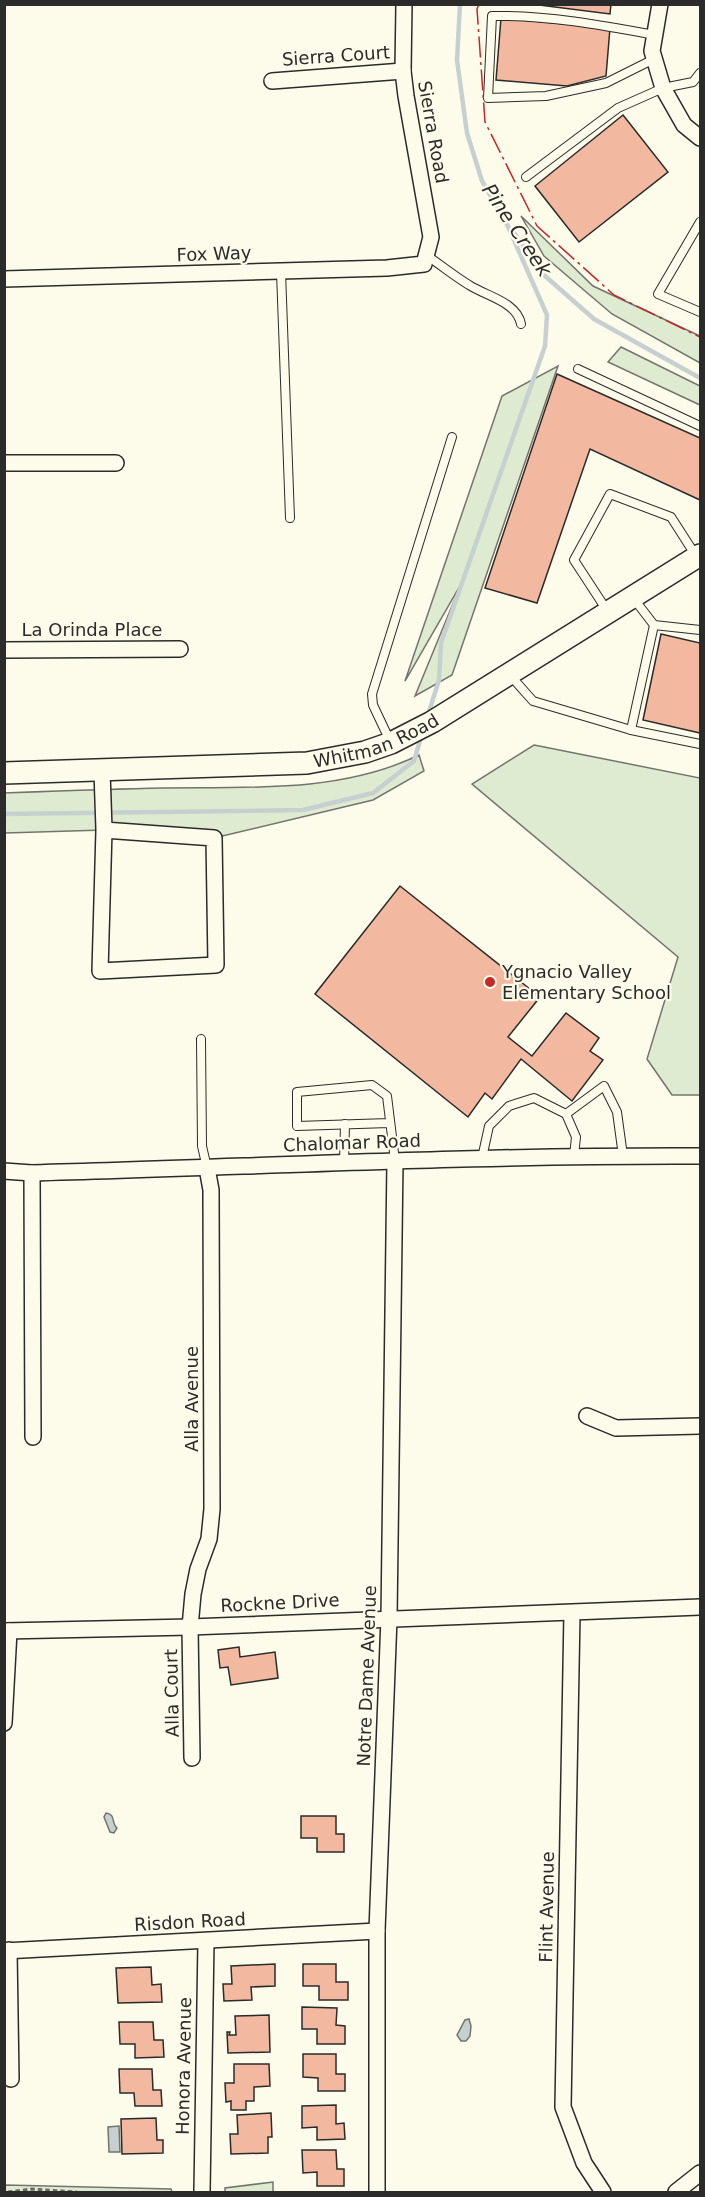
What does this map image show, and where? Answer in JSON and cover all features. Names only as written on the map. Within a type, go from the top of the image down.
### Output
[{"type":"street","name":"Sierra Road","points":[[404,4],[403,71],[431,237],[425,259]]},
{"type":"street","points":[[660,4],[652,51],[654,59],[663,88],[684,125],[700,138]]},
{"type":"street","name":"Sierra Court","points":[[272,81],[403,71]]},
{"type":"street","name":"Fox Way","points":[[4,279],[387,268],[425,259]]},
{"type":"street","points":[[4,463],[116,463]]},
{"type":"street","name":"Whitman Road","points":[[4,773],[103,780],[307,763],[365,753],[414,732],[699,556]]},
{"type":"street","name":"La Orinda Place","points":[[4,650],[180,649]]},
{"type":"street","points":[[103,780],[100,971],[216,965],[214,838],[104,830]]},
{"type":"street","name":"Chalomar Road","points":[[4,1171],[32,1173],[574,1156],[700,1156]]},
{"type":"street","name":"Notre Dame Avenue","points":[[377,2193],[377,1931],[389,1618],[395,1161]]},
{"type":"street","name":"Alla Avenue","points":[[190,1627],[193,1594],[198,1569],[209,1539],[212,1509],[211,1190],[207,1168]]},
{"type":"street","points":[[32,1173],[33,1437]]},
{"type":"street","points":[[587,1416],[616,1428],[700,1426]]},
{"type":"street","name":"Rockne Drive","points":[[7,1631],[190,1627],[700,1606]]},
{"type":"street","name":"Flint Avenue","points":[[572,1613],[563,2107],[584,2163],[603,2193]]},
{"type":"street","name":"Alla Court","points":[[190,1627],[192,1758]]},
{"type":"street","points":[[4,1723],[7,1631]]},
{"type":"street","name":"Risdon Road","points":[[7,1951],[377,1931]]},
{"type":"street","name":"Honora Avenue","points":[[202,2191],[206,1941]]},
{"type":"street","points":[[7,1951],[11,2079]]},
{"type":"street","points":[[676,2193],[700,2173]]},
{"type":"lane","points":[[654,59],[606,83],[546,96],[488,98],[492,16],[513,15],[593,23],[655,35]]},
{"type":"lane","points":[[526,177],[618,108],[663,88],[693,82],[700,74]]},
{"type":"lane","points":[[700,222],[658,294],[700,312]]},
{"type":"lane","points":[[425,259],[507,306],[520,317],[521,324]]},
{"type":"lane","points":[[281,272],[290,518]]},
{"type":"lane","points":[[578,369],[700,426]]},
{"type":"lane","points":[[391,743],[373,705],[372,694],[452,438]]},
{"type":"lane","points":[[608,612],[574,560],[610,494],[671,517],[699,556]]},
{"type":"lane","points":[[632,597],[654,625],[700,630]]},
{"type":"lane","points":[[631,730],[654,625]]},
{"type":"lane","points":[[509,674],[533,701],[631,730],[700,744]]},
{"type":"lane","points":[[201,1039],[202,1146],[207,1168]]},
{"type":"lane","points":[[389,1122],[297,1126],[297,1092],[372,1085],[387,1096],[395,1161]]},
{"type":"lane","points":[[566,1114],[604,1086],[617,1112],[624,1156]]},
{"type":"lane","points":[[482,1158],[489,1126],[509,1106],[534,1098],[566,1114],[576,1137],[574,1156]]},
{"type":"lane","points":[[344,1163],[345,1124]]},
{"type":"path","points":[[8,2193],[32,2189],[77,2193]]},
{"type":"green space","points":[[521,216],[593,286],[700,336],[700,363],[612,314],[544,256]]},
{"type":"green space","points":[[621,347],[700,386],[700,405],[608,362]]},
{"type":"green space","points":[[558,366],[452,675],[415,696],[461,584],[405,681],[502,396]]},
{"type":"green space","points":[[534,745],[700,778],[700,1095],[672,1095],[647,1059],[678,957],[472,784]]},
{"type":"green space","points":[[419,755],[424,771],[373,800],[214,838],[104,830],[5,833],[4,793],[294,785],[358,776]]},
{"type":"green space","points":[[273,2182],[273,2192],[225,2192],[225,2188]]},
{"type":"green space","points":[[5,2185],[171,2189],[172,2192],[5,2192]]},
{"type":"shaded area","points":[[106,1813],[111,1815],[117,1828],[114,1833],[110,1832],[104,1817]]},
{"type":"shaded area","points":[[469,2019],[470,2036],[466,2041],[461,2041],[457,2035],[465,2020]]},
{"type":"shaded area","points":[[119,2126],[120,2152],[109,2152],[108,2127]]},
{"type":"building","points":[[531,4],[611,4],[610,14]]},
{"type":"building","points":[[501,18],[610,28],[606,76],[567,86],[496,80]]},
{"type":"building","points":[[623,115],[668,172],[579,242],[535,186]]},
{"type":"building","points":[[557,374],[700,438],[700,500],[590,449],[537,603],[485,588]]},
{"type":"building","points":[[661,634],[700,643],[700,733],[643,720]]},
{"type":"building","points":[[400,886],[540,997],[508,1037],[532,1056],[566,1013],[599,1038],[590,1051],[603,1060],[572,1101],[521,1059],[492,1099],[485,1093],[468,1117],[315,994]]},
{"type":"building","points":[[239,1647],[240,1657],[275,1652],[278,1678],[231,1685],[228,1667],[220,1668],[218,1650]]},
{"type":"building","points":[[301,1816],[336,1816],[336,1834],[344,1834],[344,1852],[317,1852],[317,1838],[301,1838]]},
{"type":"building","points":[[275,1964],[275,1986],[251,1987],[252,2000],[224,2001],[223,1984],[232,1984],[231,1966]]},
{"type":"building","points":[[303,1964],[336,1964],[336,1982],[348,1982],[348,2000],[319,2000],[319,1986],[303,1986]]},
{"type":"building","points":[[151,1967],[152,1985],[161,1984],[162,2002],[118,2003],[116,1968]]},
{"type":"building","points":[[302,2007],[337,2008],[336,2025],[345,2026],[345,2044],[317,2044],[317,2029],[302,2029]]},
{"type":"building","points":[[269,2015],[270,2052],[228,2053],[227,2032],[230,2032],[229,2035],[236,2035],[235,2016]]},
{"type":"building","points":[[119,2022],[153,2022],[154,2040],[163,2040],[164,2057],[135,2058],[135,2044],[120,2044]]},
{"type":"building","points":[[303,2054],[336,2054],[336,2074],[345,2074],[345,2091],[318,2091],[318,2078],[303,2077]]},
{"type":"building","points":[[234,2064],[269,2064],[270,2086],[254,2087],[254,2101],[246,2101],[246,2110],[231,2110],[231,2101],[226,2102],[225,2083],[234,2083]]},
{"type":"building","points":[[119,2069],[152,2069],[153,2090],[161,2090],[162,2106],[135,2106],[134,2093],[120,2093]]},
{"type":"building","points":[[336,2105],[336,2124],[344,2123],[345,2139],[317,2140],[317,2127],[302,2128],[302,2106]]},
{"type":"building","points":[[271,2113],[272,2137],[268,2137],[268,2153],[231,2154],[230,2134],[238,2134],[237,2115]]},
{"type":"building","points":[[156,2118],[157,2140],[163,2140],[163,2153],[122,2154],[121,2119]]},
{"type":"building","points":[[302,2150],[336,2150],[337,2169],[344,2169],[344,2186],[317,2186],[317,2172],[303,2173]]},
{"type":"waterway","name":"Pine Creek","points":[[460,4],[457,60],[467,133],[482,181],[507,224]]},
{"type":"waterway","points":[[427,718],[439,680],[441,643],[545,346],[547,315],[506,222]]},
{"type":"waterway","name":"Pine Creek","points":[[512,230],[545,276],[594,319],[700,378]]},
{"type":"waterway","points":[[4,814],[303,810],[373,793],[414,761],[422,734]]},
{"type":"power","points":[[479,4],[477,9],[485,122],[537,226],[614,295],[700,337]]},
{"type":"place","name":"Ygnacio Valley Elementary School","points":[[490,982]]}]
